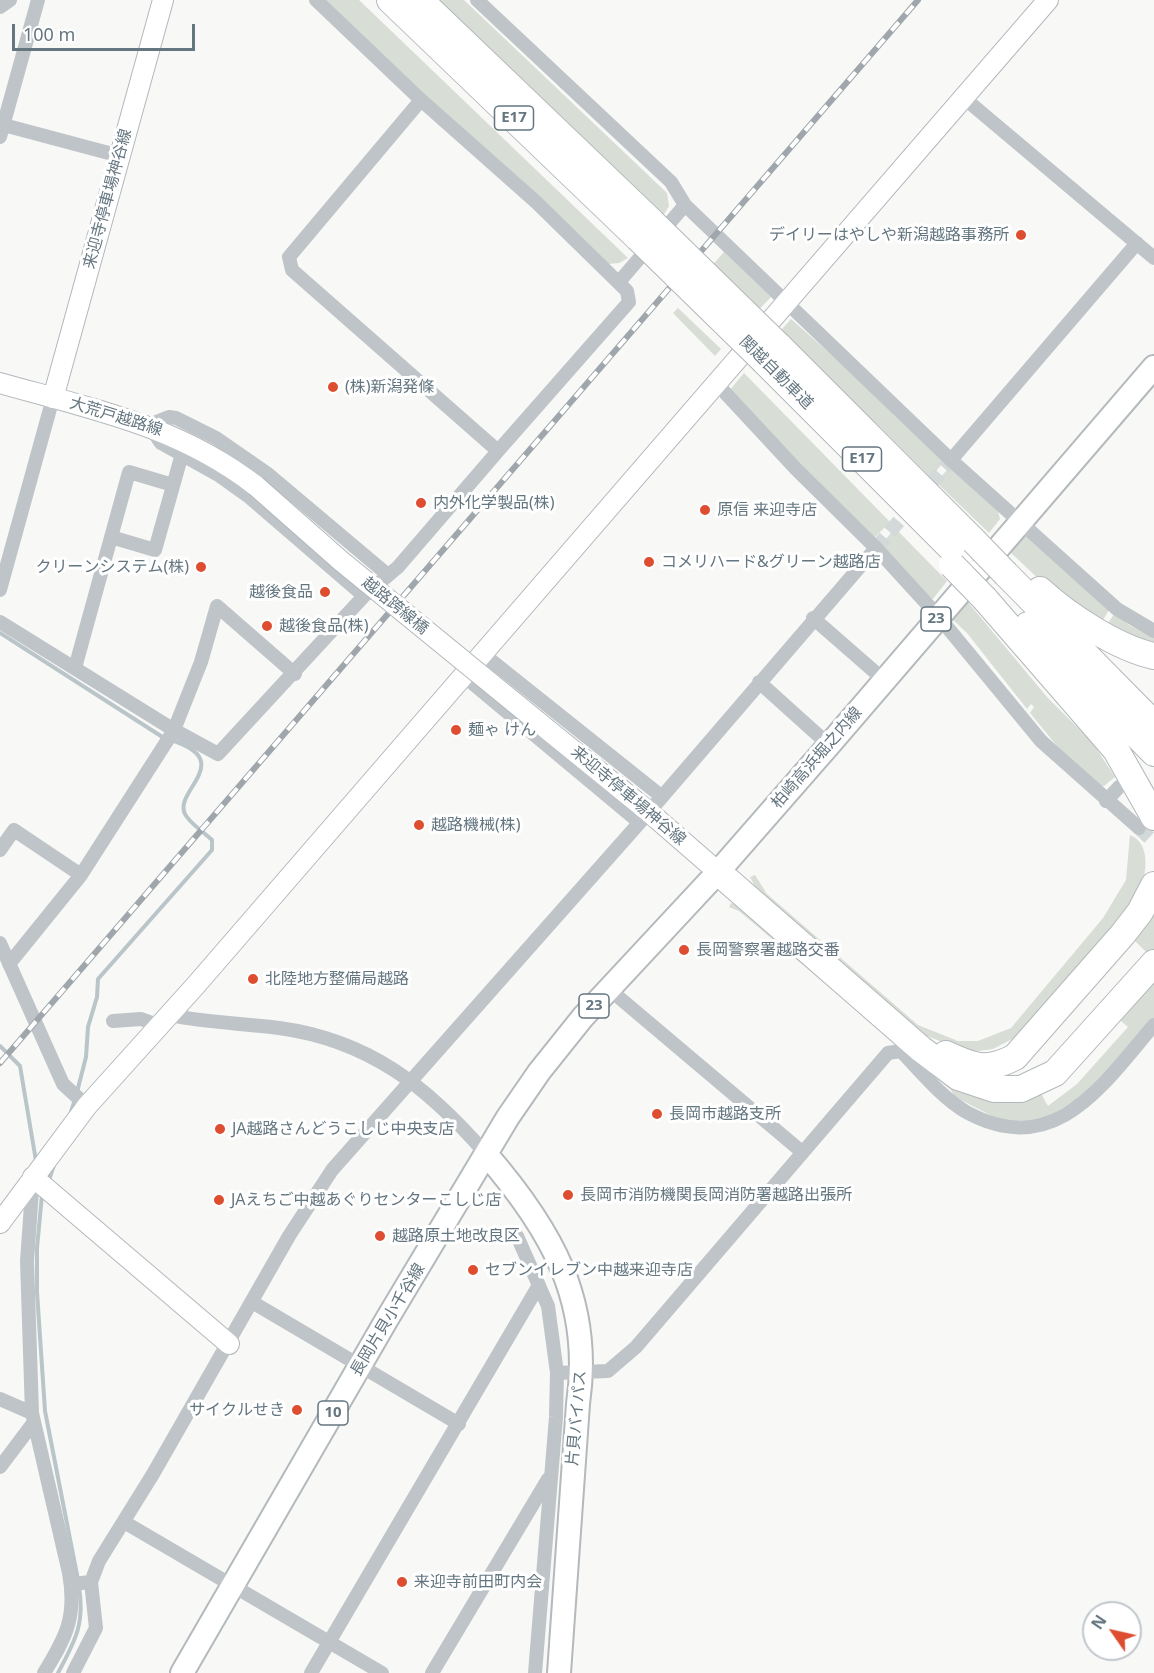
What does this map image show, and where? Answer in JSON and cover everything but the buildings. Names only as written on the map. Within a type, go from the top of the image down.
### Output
[{"type":"highway","name":"関越自動車道","points":[[390,0],[645,230]]},
{"type":"highway","name":"関越自動車道","points":[[420,0],[645,230],[771,353],[837,402],[967,549]]},
{"type":"highway","name":"関越自動車道","points":[[771,353],[798,395],[967,549]]},
{"type":"highway","points":[[967,549],[1154,753]]},
{"type":"highway","points":[[967,549],[999,582],[1154,724]]},
{"type":"highway","points":[[999,582],[1049,598],[1123,645],[1154,656]]},
{"type":"highway","points":[[999,582],[1116,750],[1147,823]]},
{"type":"highway","points":[[718,872],[921,1049],[958,1077],[994,1089],[1021,1089],[1044,1079],[1065,1063],[1154,963]]},
{"type":"highway","points":[[862,997],[922,1042],[947,1054],[976,1066],[992,1067],[1003,1064],[1015,1057],[1026,1046],[1089,974],[1140,912],[1154,885]]},
{"type":"main road","name":"柏崎高浜堀之内線","points":[[486,1154],[538,1072],[609,989],[718,872],[829,745],[1154,367]]},
{"type":"main road","name":"長岡片貝小千谷線","points":[[182,1673],[486,1154]]},
{"type":"main road","name":"片貝バイパス","points":[[486,1154],[530,1207],[551,1242],[573,1303],[582,1371],[559,1673]]},
{"type":"street","points":[[0,8],[10,0]]},
{"type":"street","points":[[38,0],[1,129],[120,156]]},
{"type":"street","name":"来迎寺停車場神谷線","points":[[53,398],[163,0]]},
{"type":"street","points":[[0,622],[174,730],[218,754],[295,674],[364,596],[388,575],[628,302],[627,291],[619,282],[536,202],[421,100],[316,0]]},
{"type":"street","points":[[477,0],[671,182],[685,205],[951,460],[1117,609],[1154,632]]},
{"type":"street","points":[[0,1223],[87,1106],[165,1020],[464,676],[1048,0]]},
{"type":"street","points":[[964,98],[1154,258]]},
{"type":"street","points":[[421,100],[289,257],[292,270],[498,451]]},
{"type":"street","points":[[619,282],[685,205]]},
{"type":"street","points":[[951,460],[1137,243]]},
{"type":"street","name":"大荒戸越路線","points":[[0,383],[149,425],[217,458],[256,486]]},
{"type":"street","points":[[716,383],[796,469],[876,548],[938,616],[1041,741],[1106,801],[1147,823]]},
{"type":"street","points":[[0,590],[53,398]]},
{"type":"street","points":[[364,596],[248,496],[161,443],[149,425],[169,417],[176,418],[216,438],[268,474],[388,575]]},
{"type":"street","points":[[111,537],[155,549],[182,454]]},
{"type":"street","points":[[75,668],[129,472],[173,485]]},
{"type":"street","name":"越路跨線橋","points":[[256,486],[341,561],[537,722]]},
{"type":"street","points":[[73,1673],[96,1628],[91,1582],[99,1561],[229,1344],[316,1191],[876,548]]},
{"type":"street","points":[[9,964],[81,875],[174,730],[201,662],[217,606],[295,674]]},
{"type":"street","points":[[813,618],[884,680]]},
{"type":"street","points":[[483,654],[661,796]]},
{"type":"street","points":[[464,676],[644,817]]},
{"type":"street","points":[[759,682],[829,745]]},
{"type":"street","name":"来迎寺停車場神谷線","points":[[537,722],[644,817],[718,872]]},
{"type":"street","points":[[1106,801],[1119,787]]},
{"type":"street","points":[[0,850],[14,830],[81,875]]},
{"type":"street","points":[[0,943],[27,1008],[63,1084],[87,1106]]},
{"type":"street","points":[[609,989],[802,1152]]},
{"type":"street","points":[[113,1021],[165,1020],[279,1028],[319,1036],[356,1048],[411,1080],[438,1101],[486,1154]]},
{"type":"street","points":[[557,1373],[608,1371],[636,1347],[888,1053],[895,1050],[901,1051],[968,1112],[996,1124],[1046,1125],[1067,1116],[1088,1101],[1154,1025]]},
{"type":"street","points":[[34,1175],[229,1344]]},
{"type":"street","points":[[34,1175],[27,1261],[33,1417],[71,1584],[70,1627],[44,1673]]},
{"type":"street","points":[[517,1236],[548,1306],[557,1373],[556,1417],[535,1673]]},
{"type":"street","points":[[311,1673],[539,1285]]},
{"type":"street","points":[[252,1302],[360,1368],[459,1424]]},
{"type":"street","points":[[0,1399],[33,1417]]},
{"type":"street","points":[[0,1467],[33,1417]]},
{"type":"street","points":[[432,1673],[550,1474]]},
{"type":"street","points":[[124,1522],[382,1673]]},
{"type":"street","points":[[71,1584],[91,1582]]},
{"type":"shaded area","points":[[323,0],[359,0],[628,258],[619,263],[608,264]]},
{"type":"shaded area","points":[[436,0],[464,0],[667,193],[669,206],[663,216]]},
{"type":"shaded area","points":[[724,252],[771,297],[754,315],[708,270]]},
{"type":"shaded area","points":[[678,308],[721,349],[715,356],[673,313]]},
{"type":"shaded area","points":[[791,319],[878,396],[944,461],[931,478],[878,425],[776,336]]},
{"type":"shaded area","points":[[744,373],[890,522],[875,537],[869,537],[729,391]]},
{"type":"shaded area","points":[[954,468],[997,507],[1000,519],[989,533],[936,482],[947,470]]},
{"type":"shaded area","points":[[895,528],[947,581],[933,599],[927,598],[884,553],[885,540]]},
{"type":"shaded area","points":[[1024,535],[1109,610],[1103,620],[1108,623],[1115,613],[1129,625],[1154,638],[1154,650],[1058,597],[1009,551]]},
{"type":"shaded area","points":[[967,601],[1047,697],[1092,742],[1115,777],[1104,786],[1097,786],[1057,746],[1030,713],[1034,707],[1031,704],[1027,709],[967,633],[951,618]]},
{"type":"shaded area","points":[[1130,835],[1138,840],[1142,847],[1146,864],[1137,901],[1022,1034],[993,1049],[978,1051],[961,1049],[924,1035],[757,890],[750,877],[755,875],[767,894],[918,1025],[958,1041],[978,1041],[1011,1028],[1103,918],[1126,880]]},
{"type":"shaded area","points":[[731,903],[741,907],[943,1076],[1039,1090],[1048,1106],[1077,1084],[1128,1027],[1115,1016],[1154,972],[1154,1019],[1093,1091],[1043,1119],[1012,1121],[996,1118],[955,1097],[951,1090],[739,911],[729,907]]},
{"type":"shaded area","points":[[1154,904],[1154,955],[1151,957],[1129,935]]},
{"type":"waterway","points":[[0,633],[164,738]]},
{"type":"waterway","points":[[77,1092],[86,1057],[88,1027],[97,997],[98,979],[212,850],[212,840],[185,814],[184,805],[187,796],[201,767],[199,757],[190,748],[171,740]]},
{"type":"waterway","points":[[0,1046],[20,1066],[36,1161]]},
{"type":"waterway","points":[[70,1115],[75,1099]]},
{"type":"waterway","points":[[48,1183],[54,1165]]},
{"type":"waterway","points":[[42,1195],[37,1248],[37,1292],[45,1411],[78,1580]]},
{"type":"waterway","points":[[58,1673],[77,1632],[81,1612],[79,1587]]},
{"type":"tunnel","points":[[876,548],[951,460]]},
{"type":"tunnel","points":[[1139,828],[1154,842]]},
{"type":"railway","points":[[0,1063],[918,0]]},
{"type":"place","name":"デイリーはやしや新潟越路事務所","points":[[1021,235]]},
{"type":"place","name":"(株)新潟発條","points":[[333,387]]},
{"type":"place","name":"内外化学製品(株)","points":[[421,503]]},
{"type":"place","name":"原信 来迎寺店","points":[[705,510]]},
{"type":"place","name":"コメリハード&グリーン越路店","points":[[649,562]]},
{"type":"place","name":"クリーンシステム(株)","points":[[201,567]]},
{"type":"place","name":"越後食品","points":[[325,592]]},
{"type":"place","name":"越後食品(株)","points":[[267,626]]},
{"type":"place","name":"麺ゃ けん","points":[[456,730]]},
{"type":"place","name":"越路機械(株)","points":[[419,825]]},
{"type":"place","name":"長岡警察署越路交番","points":[[684,950]]},
{"type":"place","name":"北陸地方整備局越路","points":[[253,979]]},
{"type":"place","name":"長岡市越路支所","points":[[657,1114]]},
{"type":"place","name":"JA越路さんどうこしじ中央支店","points":[[220,1129]]},
{"type":"place","name":"長岡市消防機関長岡消防署越路出張所","points":[[568,1195]]},
{"type":"place","name":"JAえちご中越あぐりセンターこしじ店","points":[[219,1200]]},
{"type":"place","name":"越路原土地改良区","points":[[380,1236]]},
{"type":"place","name":"セブンイレブン中越来迎寺店","points":[[473,1270]]},
{"type":"place","name":"サイクルせき","points":[[297,1410]]},
{"type":"place","name":"来迎寺前田町内会","points":[[402,1582]]}]
